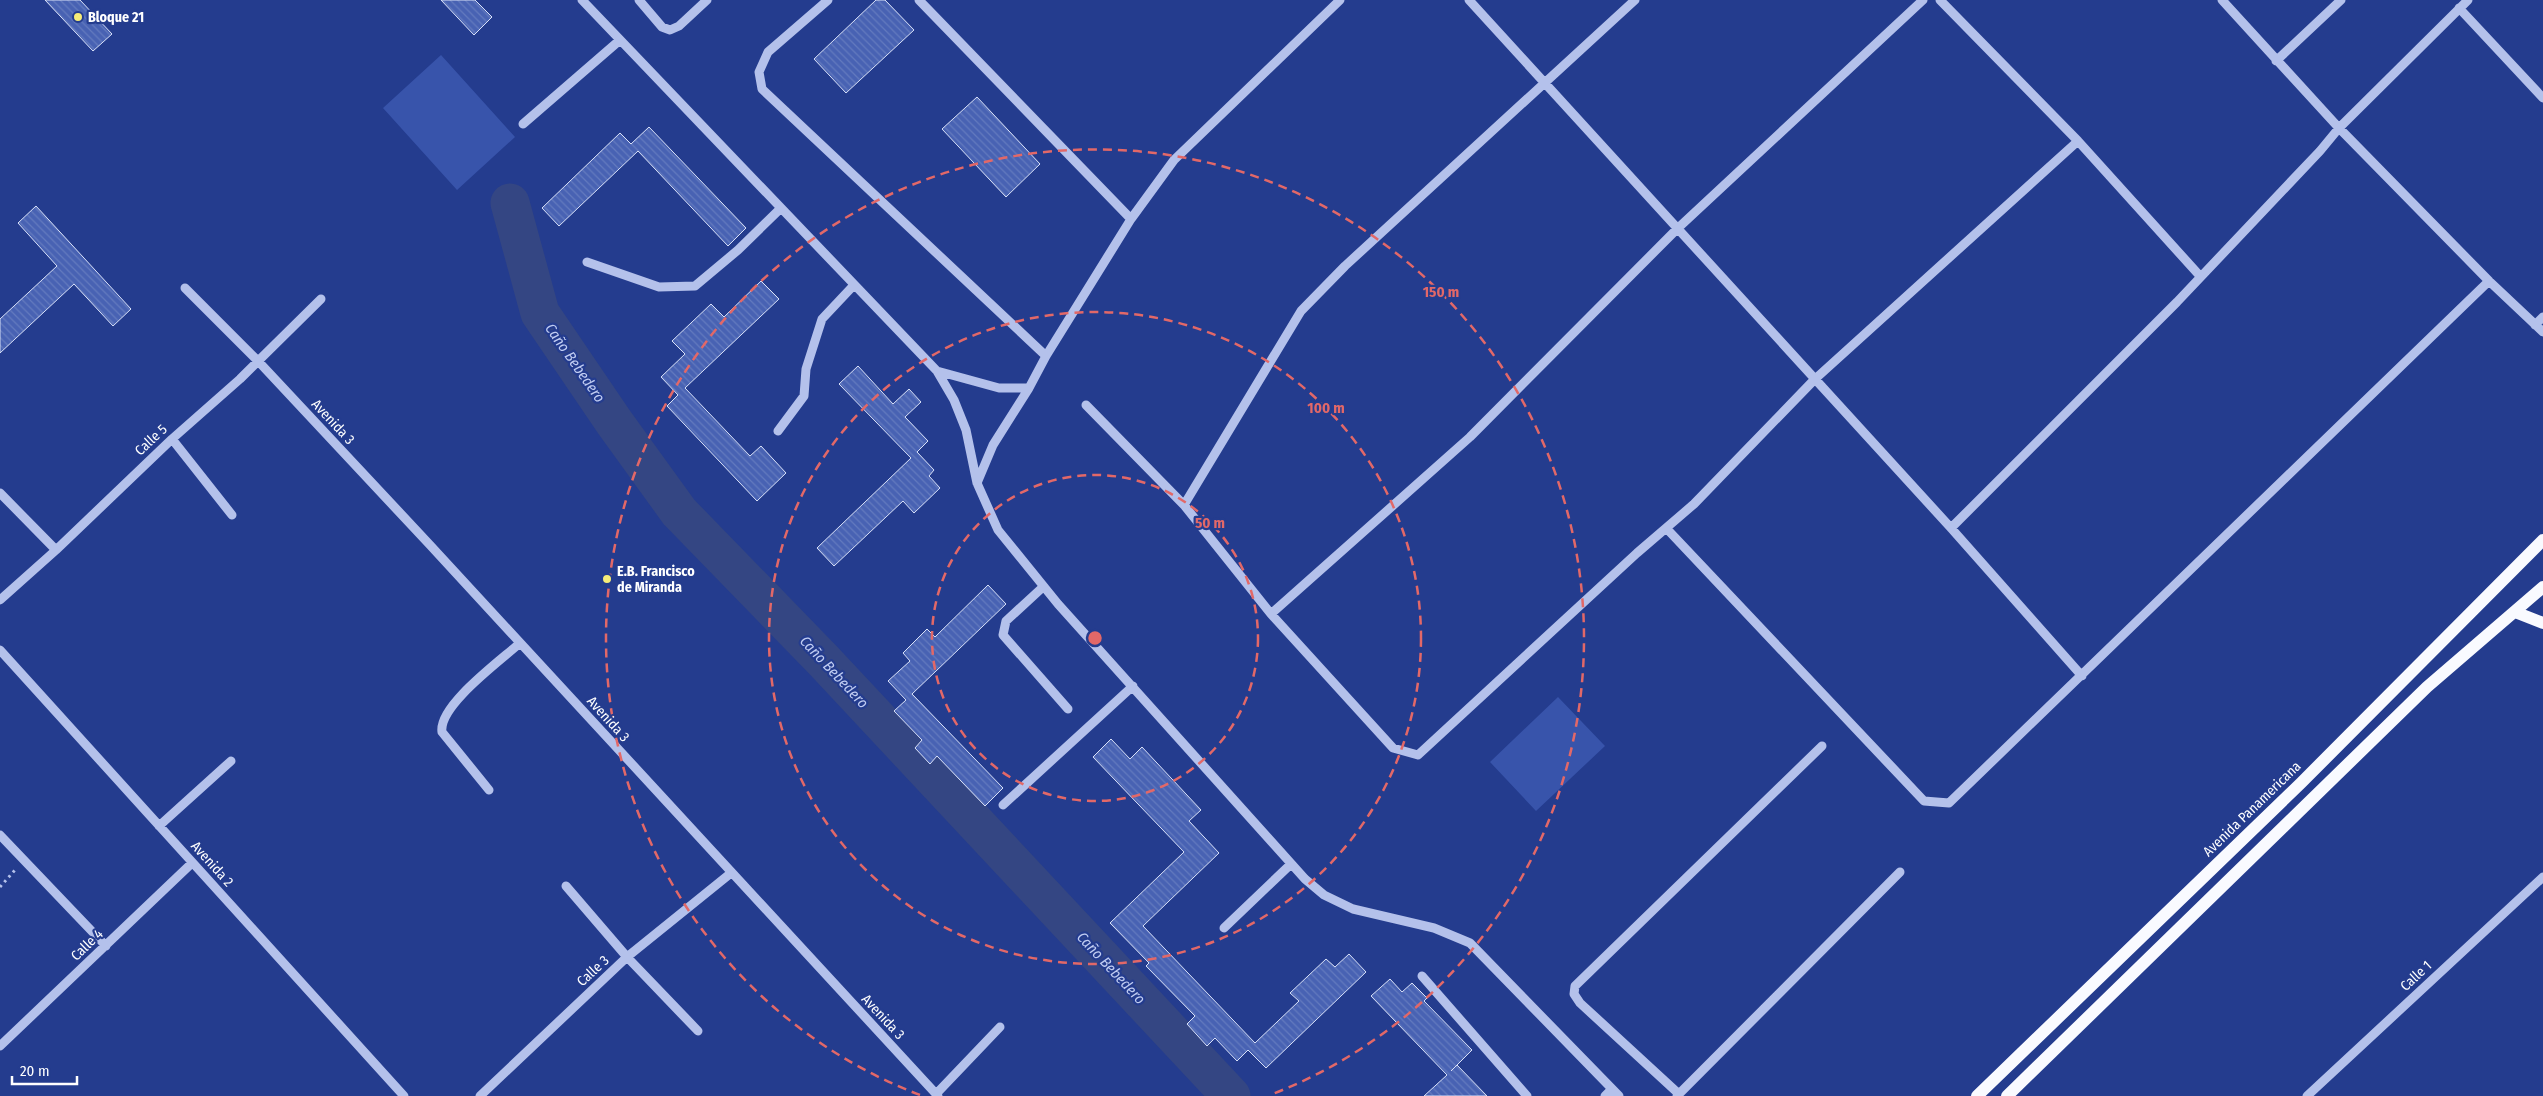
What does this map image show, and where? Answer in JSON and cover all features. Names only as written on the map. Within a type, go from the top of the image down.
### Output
[{"type":"main road","name":"Avenida Panamericana","points":[[1977,1096],[2301,783],[2543,540]]},
{"type":"main road","points":[[2007,1096],[2427,687],[2543,587]]},
{"type":"main road","points":[[2515,612],[2543,623]]},
{"type":"street","points":[[582,0],[937,371],[954,400],[966,430],[977,483],[998,530],[1043,586],[1305,879],[1324,895],[1352,909],[1434,928],[1470,943],[1616,1092],[1605,1096]]},
{"type":"street","points":[[639,0],[662,27],[670,30],[678,26],[707,0]]},
{"type":"street","points":[[828,0],[768,52],[759,72],[762,89],[1046,356]]},
{"type":"street","points":[[919,0],[1132,219]]},
{"type":"street","points":[[977,483],[993,445],[1029,388],[1046,356],[1132,219],[1174,160],[1340,0]]},
{"type":"street","points":[[1470,0],[1814,380],[1951,528],[2082,676]]},
{"type":"street","points":[[1184,505],[1301,311],[1345,266],[1635,0]]},
{"type":"street","points":[[1271,614],[1470,438],[1677,229],[1923,0]]},
{"type":"street","points":[[1940,0],[2078,141],[2200,276]]},
{"type":"street","points":[[2222,0],[2339,128],[2489,281],[2543,332]]},
{"type":"street","points":[[2276,61],[2340,0]]},
{"type":"street","points":[[1951,528],[2200,276],[2320,151],[2339,128],[2468,0]]},
{"type":"street","points":[[2459,8],[2543,98]]},
{"type":"street","points":[[523,124],[620,40]]},
{"type":"street","points":[[1086,406],[1184,505],[1271,614],[1392,748],[1418,755],[1637,553],[1694,504],[1814,380],[2078,141]]},
{"type":"street","points":[[588,262],[660,287],[695,286],[738,250],[781,208]]},
{"type":"street","points":[[1667,529],[1924,801],[1949,802],[2082,676],[2489,281]]},
{"type":"street","points":[[778,431],[804,396],[806,369],[822,320],[854,285]]},
{"type":"street","name":"Avenida 3","points":[[185,288],[258,361],[937,1095]]},
{"type":"street","name":"Calle 5","points":[[0,600],[56,550],[172,438],[258,361],[321,299]]},
{"type":"street","points":[[2535,325],[2543,317]]},
{"type":"street","points":[[937,371],[999,388],[1029,388]]},
{"type":"street","points":[[172,438],[232,515]]},
{"type":"street","points":[[0,493],[56,550]]},
{"type":"street","points":[[1043,586],[1006,621],[1003,636],[1068,709]]},
{"type":"street","points":[[489,790],[442,732],[441,723],[452,704],[520,643]]},
{"type":"street","name":"Avenida 2","points":[[0,650],[404,1096]]},
{"type":"street","points":[[1003,805],[1133,686]]},
{"type":"street","points":[[1822,746],[1575,986],[1574,994],[1580,1004],[1678,1095],[1900,872]]},
{"type":"street","points":[[159,826],[231,761]]},
{"type":"street","points":[[0,835],[106,946]]},
{"type":"street","name":"Calle 4","points":[[0,1046],[192,863]]},
{"type":"street","points":[[1224,928],[1291,864]]},
{"type":"street","name":"Calle 3","points":[[480,1096],[627,957],[731,873]]},
{"type":"street","name":"Calle 1","points":[[2307,1096],[2543,877]]},
{"type":"street","points":[[566,886],[627,957],[698,1031]]},
{"type":"street","points":[[1422,976],[1527,1096]]},
{"type":"street","points":[[937,1095],[1000,1027]]},
{"type":"path","points":[[0,887],[23,861]]},
{"type":"shaded area","points":[[441,55],[515,137],[457,190],[383,108]]},
{"type":"shaded area","points":[[1558,697],[1605,746],[1536,811],[1490,762]]},
{"type":"building","name":"Bloque 21","points":[[45,0],[80,0],[112,34],[93,51]]},
{"type":"building","points":[[441,0],[475,0],[492,17],[474,35]]},
{"type":"building","points":[[876,0],[885,0],[914,30],[846,93],[814,59]]},
{"type":"building","points":[[977,97],[1040,164],[1006,197],[942,129]]},
{"type":"building","points":[[649,127],[746,228],[728,246],[638,151],[559,226],[542,208],[620,133],[631,144]]},
{"type":"building","points":[[36,206],[131,309],[113,326],[74,284],[0,353],[0,319],[57,266],[18,223]]},
{"type":"building","points":[[761,281],[779,299],[685,388],[750,456],[761,446],[786,473],[757,501],[667,406],[678,395],[661,377],[685,354],[672,341],[711,304],[724,317]]},
{"type":"building","points":[[858,366],[893,404],[909,389],[921,402],[905,417],[928,441],[917,452],[934,470],[929,476],[940,488],[914,513],[903,501],[834,566],[817,548],[911,458],[839,384]]},
{"type":"building","points":[[988,585],[1006,604],[912,694],[1003,788],[985,806],[937,756],[930,764],[915,748],[922,740],[894,711],[906,700],[888,681],[910,661],[903,653],[927,629],[935,637]]},
{"type":"building","points":[[1111,739],[1130,759],[1142,747],[1201,810],[1189,821],[1219,853],[1143,926],[1255,1043],[1299,1001],[1290,993],[1326,959],[1335,967],[1349,954],[1366,972],[1266,1068],[1248,1050],[1237,1061],[1215,1038],[1207,1046],[1187,1024],[1195,1016],[1146,966],[1149,963],[1110,923],[1184,852],[1093,757]]},
{"type":"building","points":[[1390,979],[1402,992],[1412,983],[1427,998],[1424,1001],[1472,1050],[1457,1065],[1487,1096],[1424,1096],[1447,1075],[1371,996]]},
{"type":"waterway","name":"Caño Bebedero","points":[[510,203],[540,313],[614,422],[679,512],[823,660],[1231,1096]]},
{"type":"place","name":"Bloque 21","points":[[78,17]]},
{"type":"place","name":"E.B. Francisco de Miranda","points":[[607,579]]}]
